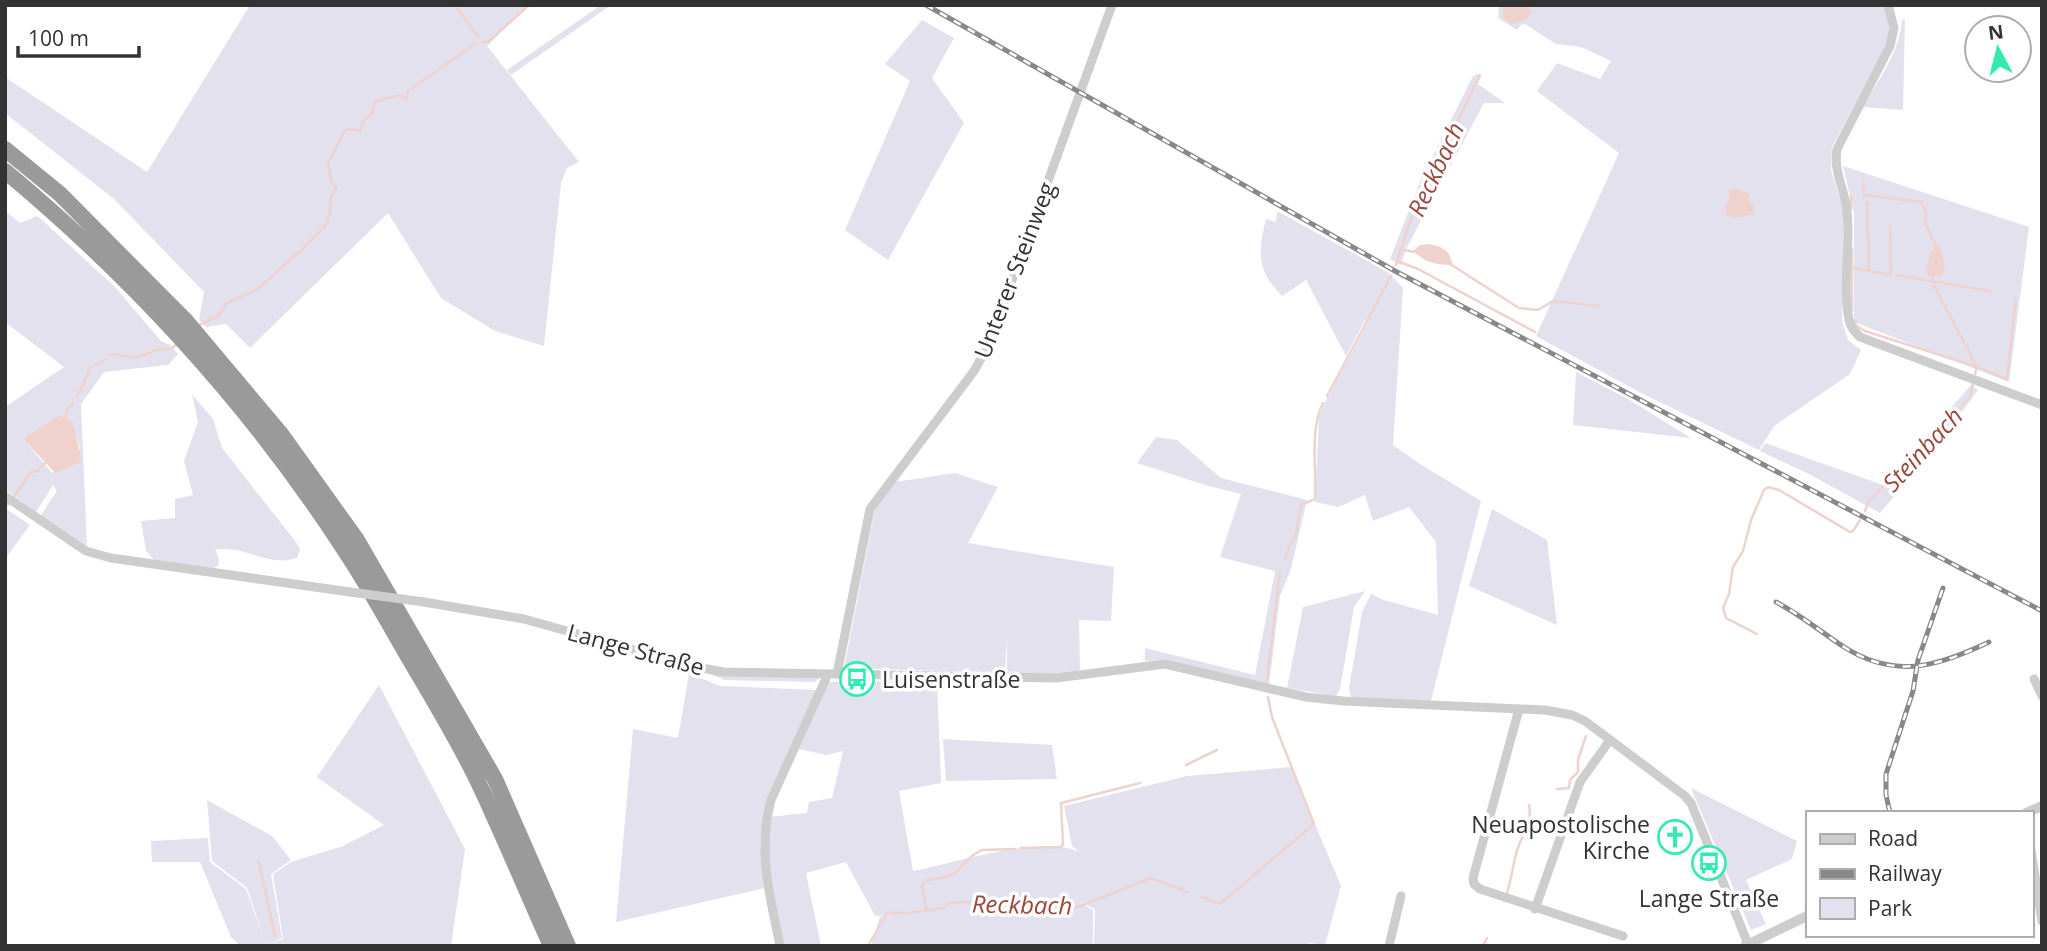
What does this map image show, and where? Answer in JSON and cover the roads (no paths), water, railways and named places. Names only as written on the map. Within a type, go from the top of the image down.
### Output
[{"type":"highway","points":[[5,149],[60,194],[281,434],[373,565],[495,779],[568,946]]},
{"type":"highway","points":[[5,171],[54,211],[179,326]]},
{"type":"highway","points":[[200,349],[349,556],[431,695],[480,784],[551,946]]},
{"type":"street","name":"Unterer Steinweg","points":[[833,674],[870,509],[974,371],[988,346],[1112,5]]},
{"type":"street","points":[[1888,5],[1894,28],[1890,46],[1837,149],[1835,158],[1836,172],[1848,212],[1847,302],[1852,328],[1860,337],[2042,404]]},
{"type":"street","name":"Lange Straße","points":[[6,497],[86,551],[111,558],[524,619],[696,667],[724,671],[1056,678],[1165,664],[1306,697],[1519,709],[1572,715],[1610,740],[1692,803],[1747,945]]},
{"type":"street","points":[[780,946],[764,864],[766,818],[771,800],[833,674]]},
{"type":"street","points":[[2034,679],[2042,696]]},
{"type":"street","points":[[1519,709],[1473,878],[1474,884],[1480,890],[1623,936]]},
{"type":"street","points":[[1535,909],[1580,782],[1610,740]]},
{"type":"street","points":[[2033,863],[2042,921]]},
{"type":"street","points":[[1388,946],[1401,896]]},
{"type":"street","points":[[1747,945],[1806,916]]},
{"type":"waterway","points":[[455,5],[478,37]]},
{"type":"waterway","points":[[482,42],[488,42],[529,5]]},
{"type":"waterway","points":[[199,325],[217,317],[227,303],[258,289],[325,226],[330,212],[331,196],[337,189],[331,181],[328,163],[345,130],[360,131],[363,121],[372,114],[375,102],[400,95],[407,99],[408,91],[475,44]]},
{"type":"waterway","name":"Reckbach","points":[[1396,265],[1409,224],[1479,76]]},
{"type":"waterway","name":"Steinbach","points":[[1863,184],[1864,195],[1921,202],[1926,213],[1925,223],[1937,248]]},
{"type":"waterway","name":"Steinbach","points":[[1851,195],[1851,209]]},
{"type":"waterway","name":"Steinbach","points":[[1867,202],[1869,271]]},
{"type":"waterway","name":"Steinbach","points":[[1852,268],[1891,275],[1890,227]]},
{"type":"waterway","points":[[1400,249],[1414,252]]},
{"type":"waterway","name":"Steinbach","points":[[1852,250],[1852,310]]},
{"type":"waterway","points":[[1397,261],[1418,269],[1535,332]]},
{"type":"waterway","points":[[1450,264],[1519,308],[1538,310],[1553,301],[1599,306]]},
{"type":"waterway","name":"Steinbach","points":[[1897,275],[1990,291]]},
{"type":"waterway","name":"Steinbach","points":[[1933,275],[1932,282],[1976,365]]},
{"type":"waterway","name":"Reckbach","points":[[1327,396],[1391,276]]},
{"type":"waterway","name":"Steinbach","points":[[1975,374],[1977,367],[2007,379],[2016,298]]},
{"type":"waterway","name":"Steinbach","points":[[1853,320],[1865,331],[1977,367]]},
{"type":"waterway","points":[[110,355],[137,357],[159,349],[171,349],[178,343]]},
{"type":"waterway","points":[[77,397],[91,367],[106,359]]},
{"type":"waterway","name":"Steinbach","points":[[1865,511],[1868,502],[1970,397],[1973,384]]},
{"type":"waterway","points":[[65,421],[67,409],[73,403]]},
{"type":"waterway","name":"Reckbach","points":[[1285,560],[1295,538],[1301,505],[1315,499],[1315,438],[1323,403]]},
{"type":"waterway","points":[[14,497],[31,472],[38,471],[46,462]]},
{"type":"waterway","name":"Steinbach","points":[[1757,634],[1726,618],[1723,608],[1729,594],[1733,567],[1743,551],[1751,520],[1764,490],[1768,487],[1779,490],[1850,532],[1860,520]]},
{"type":"waterway","points":[[5,508],[10,502]]},
{"type":"waterway","name":"Reckbach","points":[[1267,680],[1280,573]]},
{"type":"waterway","name":"Reckbach","points":[[1202,897],[1220,904],[1314,824],[1272,717],[1268,697]]},
{"type":"waterway","name":"Steinbach","points":[[1557,789],[1569,788],[1570,780],[1578,772],[1578,760],[1586,736]]},
{"type":"waterway","points":[[1186,765],[1217,750]]},
{"type":"waterway","points":[[1021,848],[1061,847],[1061,803],[1140,783]]},
{"type":"waterway","name":"Steinbach","points":[[1507,893],[1518,848],[1528,824],[1529,805]]},
{"type":"waterway","points":[[926,908],[922,886],[925,881],[953,875],[982,850],[1015,849]]},
{"type":"waterway","points":[[259,862],[275,936]]},
{"type":"waterway","name":"Reckbach","points":[[868,946],[887,913],[944,908],[947,904],[963,902],[1078,907],[1151,878],[1188,892]]},
{"type":"waterway","name":"Steinbach","points":[[1483,946],[1487,938]]},
{"type":"railway","points":[[926,5],[1395,271],[2042,611]]},
{"type":"railway","points":[[1890,811],[1886,774],[1913,691],[1918,660],[1943,588]]},
{"type":"railway","points":[[1776,602],[1844,647],[1882,664],[1917,666],[1935,663],[1989,642]]},
{"type":"place","name":"Luisenstraße","points":[[857,679]]},
{"type":"place","name":"Neuapostolische Kirche","points":[[1675,837]]},
{"type":"place","name":"Lange Straße","points":[[1709,863]]}]
